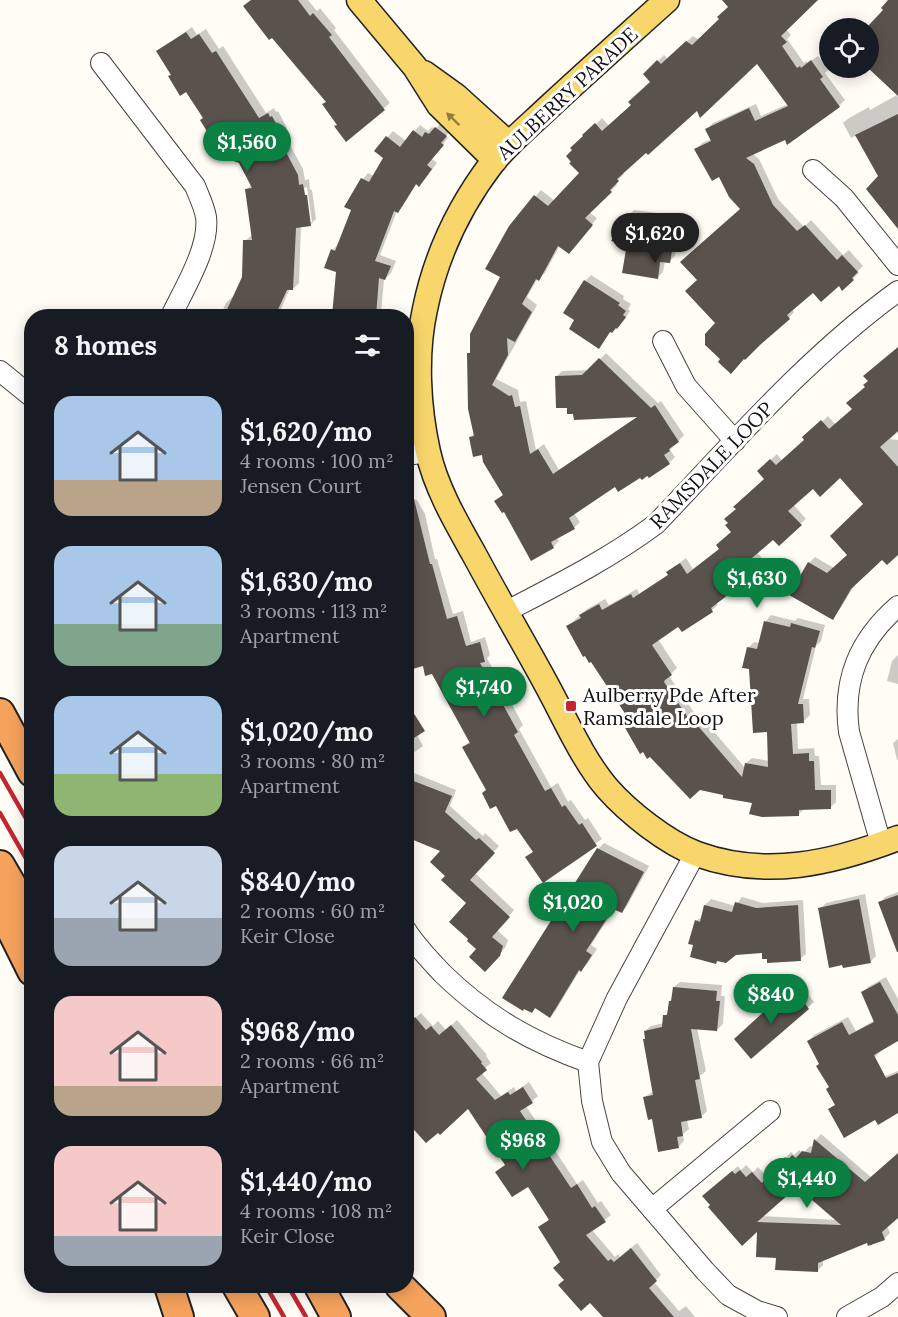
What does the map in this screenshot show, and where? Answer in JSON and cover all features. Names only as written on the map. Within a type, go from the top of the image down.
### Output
[{"type":"highway","points":[[0,713],[24,757]]},
{"type":"highway","points":[[0,865],[24,906]]},
{"type":"highway","points":[[0,907],[24,955]]},
{"type":"highway","points":[[171,1293],[179,1317]]},
{"type":"highway","points":[[241,1293],[255,1317]]},
{"type":"highway","points":[[323,1293],[336,1317]]},
{"type":"highway","points":[[407,1293],[431,1317]]},
{"type":"main road","points":[[359,0],[415,67],[439,105],[502,152]]},
{"type":"main road","name":"AULBERRY PARADE","points":[[667,0],[502,152],[477,184],[455,223],[443,248],[424,310],[417,454],[591,765],[606,786],[635,816],[695,854],[752,867],[776,867],[828,861],[890,841]]},
{"type":"street","points":[[101,63],[195,186],[202,202],[206,219],[202,248],[174,309]]},
{"type":"street","points":[[813,170],[844,198],[898,265]]},
{"type":"street","name":"RAMSDALE LOOP","points":[[505,612],[631,543],[656,524],[827,348],[898,291]]},
{"type":"street","points":[[663,341],[686,386],[735,441]]},
{"type":"street","points":[[0,371],[24,390]]},
{"type":"street","points":[[890,841],[849,732],[847,693],[856,661],[866,641],[880,622],[898,606]]},
{"type":"street","points":[[695,854],[617,998],[588,1062],[592,1101],[602,1142],[621,1173],[728,1295],[757,1311],[777,1317]]},
{"type":"street","points":[[414,940],[431,962],[466,996],[517,1032],[588,1062]]},
{"type":"street","points":[[652,1209],[770,1111]]},
{"type":"street","points":[[847,1317],[882,1297],[898,1283]]},
{"type":"building","points":[[251,0],[298,0],[310,16],[313,13],[332,35],[329,37],[385,110],[346,142],[322,104],[326,102],[272,38],[269,40],[243,6]]},
{"type":"building","points":[[722,0],[818,0],[781,36],[787,42],[782,46],[797,68],[800,66],[801,68],[811,60],[819,71],[819,78],[822,78],[820,79],[840,107],[787,145],[785,140],[746,158],[754,164],[773,205],[797,231],[805,225],[837,260],[842,255],[858,272],[852,278],[854,280],[842,291],[839,286],[821,302],[813,293],[787,315],[790,319],[744,359],[731,374],[718,362],[720,359],[705,345],[705,334],[715,323],[685,291],[697,280],[680,262],[740,209],[729,197],[719,177],[712,181],[694,149],[711,141],[705,129],[749,108],[755,121],[788,106],[757,64],[700,118],[697,111],[617,179],[619,181],[610,190],[612,192],[585,218],[593,225],[569,254],[558,246],[539,281],[536,279],[522,304],[532,312],[515,342],[507,338],[508,355],[492,385],[509,396],[512,395],[515,407],[520,406],[530,454],[538,449],[553,474],[637,417],[574,420],[573,414],[567,414],[567,408],[556,408],[555,376],[582,375],[599,358],[651,408],[655,405],[679,442],[664,455],[670,464],[649,478],[647,476],[642,480],[640,478],[618,492],[615,487],[569,518],[575,529],[551,542],[554,548],[531,561],[504,512],[502,513],[494,501],[503,495],[483,462],[482,455],[473,457],[469,437],[474,436],[468,409],[467,353],[470,353],[470,334],[500,277],[485,269],[509,226],[534,195],[548,206],[579,173],[569,163],[571,162],[566,156],[582,135],[595,123],[602,131],[631,105],[628,102],[650,82],[643,74],[657,60],[661,64],[686,41],[692,45],[728,7]]},
{"type":"building","points":[[888,0],[898,0],[898,96],[879,78],[879,18],[876,18],[883,10],[881,8]]},
{"type":"building","points":[[186,32],[191,39],[199,34],[212,53],[216,51],[259,118],[268,113],[282,135],[278,137],[298,175],[299,185],[303,184],[305,195],[307,195],[311,226],[296,228],[293,290],[287,290],[278,309],[227,309],[242,277],[243,240],[252,240],[245,189],[252,188],[239,163],[231,160],[215,129],[208,133],[200,120],[203,118],[186,92],[180,96],[168,76],[171,75],[156,51]]},
{"type":"building","points":[[898,114],[898,229],[866,189],[878,176],[855,135]]},
{"type":"building","points":[[435,127],[447,136],[441,143],[444,145],[427,165],[432,169],[419,187],[416,184],[398,213],[394,211],[375,261],[391,266],[385,280],[379,278],[377,309],[333,309],[336,272],[324,268],[331,249],[335,251],[351,210],[344,207],[361,178],[369,182],[383,158],[374,151],[386,136],[400,147],[413,130],[422,137],[425,132],[429,134]]},
{"type":"building","points":[[627,215],[677,221],[670,263],[660,262],[658,279],[622,273],[627,244],[611,241]]},
{"type":"building","points":[[584,280],[620,303],[618,305],[626,311],[623,315],[626,317],[617,329],[610,332],[599,349],[569,329],[574,320],[563,313]]},
{"type":"building","points":[[898,347],[898,431],[880,447],[898,467],[898,555],[887,565],[882,560],[851,589],[833,620],[789,595],[808,562],[827,573],[847,555],[830,536],[863,504],[840,478],[820,497],[813,489],[788,511],[802,525],[779,546],[773,540],[752,558],[764,574],[750,585],[746,581],[711,608],[713,612],[682,632],[678,627],[652,645],[672,675],[664,682],[695,728],[698,726],[742,777],[745,763],[768,767],[767,732],[753,733],[749,669],[742,668],[747,647],[757,649],[764,621],[790,627],[791,623],[820,631],[815,648],[812,647],[798,704],[803,704],[804,723],[791,724],[793,754],[809,753],[809,761],[814,761],[815,790],[831,790],[831,809],[799,810],[799,816],[762,817],[749,814],[752,803],[723,798],[723,795],[700,790],[690,799],[650,757],[647,759],[643,752],[640,754],[620,719],[626,715],[591,662],[589,663],[585,656],[583,657],[566,626],[581,618],[579,615],[599,604],[602,610],[631,594],[633,598],[668,575],[666,572],[680,563],[687,574],[719,549],[716,545],[731,532],[725,525],[728,523],[724,519],[736,509],[733,507],[764,479],[757,471],[770,459],[776,465],[804,440],[802,437],[821,420],[829,429],[852,409],[846,403],[865,387],[863,385],[868,381],[863,376]]},
{"type":"building","points":[[414,499],[447,619],[457,616],[466,646],[480,642],[485,662],[480,663],[518,732],[514,735],[545,791],[551,788],[562,807],[565,805],[579,825],[582,823],[597,846],[543,883],[525,857],[533,852],[517,829],[510,832],[496,806],[490,809],[482,793],[486,790],[462,747],[470,743],[432,674],[425,676],[423,666],[414,669]]},
{"type":"building","points":[[414,714],[425,731],[414,738]]},
{"type":"building","points":[[414,781],[452,796],[445,812],[476,840],[479,838],[495,853],[470,880],[510,917],[492,937],[503,946],[500,956],[485,972],[469,957],[476,949],[449,922],[466,903],[441,880],[445,876],[430,862],[440,851],[414,840]]},
{"type":"building","points":[[597,848],[644,872],[622,913],[613,909],[586,951],[592,955],[581,972],[579,970],[550,1018],[535,1008],[532,1013],[524,1009],[523,1011],[502,998]]},
{"type":"building","points":[[898,895],[898,952],[897,952],[878,902]]},
{"type":"building","points":[[859,899],[871,963],[829,968],[818,908]]},
{"type":"building","points":[[735,902],[756,908],[798,905],[801,961],[767,963],[767,959],[762,959],[762,953],[736,955],[726,963],[717,961],[716,964],[690,957],[693,945],[688,944],[695,920],[700,922],[704,905],[732,912]]},
{"type":"building","points":[[880,982],[898,1015],[898,1041],[874,1055],[886,1078],[898,1073],[898,1113],[878,1125],[875,1120],[844,1138],[828,1109],[835,1105],[826,1089],[829,1087],[816,1066],[819,1064],[807,1041],[842,1022],[849,1035],[874,1022],[861,992]]},
{"type":"building","points":[[673,987],[717,991],[716,1001],[720,1001],[717,1031],[691,1029],[700,1079],[695,1080],[702,1118],[681,1122],[683,1136],[677,1137],[679,1148],[658,1152],[652,1119],[648,1120],[643,1097],[653,1095],[643,1039],[645,1039],[644,1031],[662,1027],[663,1015],[667,1015]]},
{"type":"building","points":[[780,997],[801,998],[809,1009],[751,1059],[734,1039]]},
{"type":"building","points":[[414,1018],[426,1030],[431,1026],[439,1035],[451,1025],[487,1070],[476,1079],[495,1100],[523,1087],[533,1103],[520,1111],[571,1188],[577,1184],[592,1208],[595,1206],[606,1222],[586,1235],[608,1261],[611,1259],[614,1262],[631,1248],[657,1281],[649,1288],[674,1317],[603,1317],[590,1303],[581,1311],[558,1285],[564,1280],[553,1268],[560,1262],[538,1227],[549,1220],[528,1187],[512,1197],[495,1172],[505,1165],[468,1109],[440,1135],[438,1133],[426,1143],[414,1130]]},
{"type":"building","points":[[814,1139],[865,1182],[898,1153],[898,1218],[882,1232],[885,1240],[868,1246],[867,1243],[818,1263],[818,1272],[775,1270],[776,1258],[756,1257],[757,1232],[742,1246],[708,1207],[710,1205],[702,1196],[732,1171],[735,1174],[740,1170],[746,1177],[752,1172],[762,1183],[785,1157],[788,1160],[792,1155],[796,1158],[802,1151],[811,1153]],"holes":[[[797,1187],[841,1225],[757,1222]]]},
{"type":"railway","points":[[0,773],[24,815]]},
{"type":"railway","points":[[0,813],[24,855]]},
{"type":"railway","points":[[270,1293],[284,1317]]},
{"type":"railway","points":[[292,1293],[306,1317]]},
{"type":"place","name":"Aulberry Pde After Ramsdale Loop","points":[[571,706]]}]
